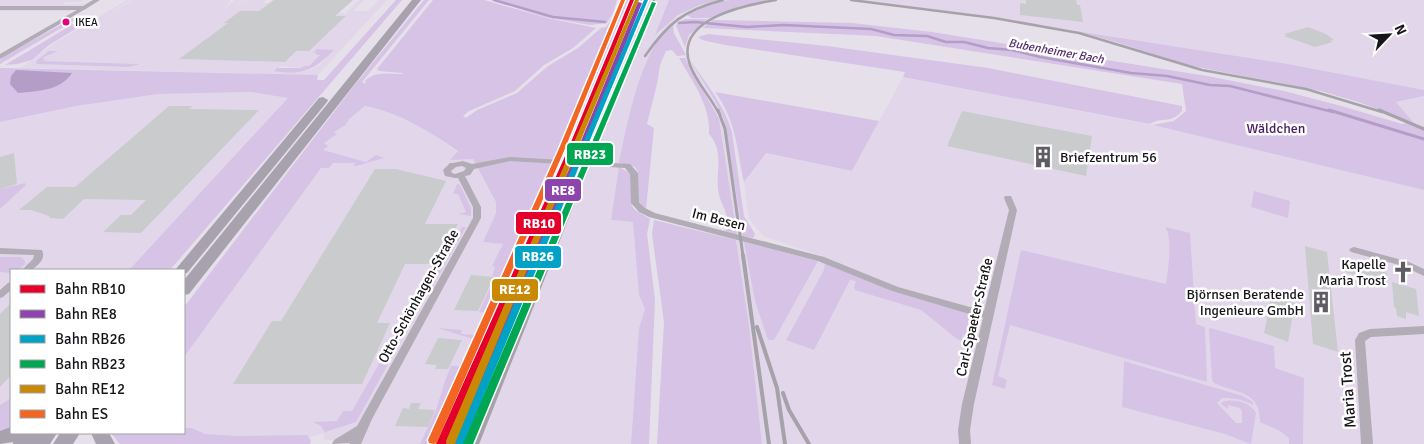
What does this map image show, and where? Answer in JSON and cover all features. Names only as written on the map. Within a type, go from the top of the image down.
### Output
[{"type":"highway","points":[[183,269],[407,0]]},
{"type":"highway","points":[[185,289],[417,0]]},
{"type":"highway","points":[[177,269],[192,258]]},
{"type":"highway","points":[[0,440],[13,434]]},
{"type":"highway","points":[[22,444],[31,434]]},
{"type":"highway","points":[[39,444],[47,434]]},
{"type":"highway","points":[[62,444],[70,434]]},
{"type":"street","points":[[0,56],[97,0]]},
{"type":"street","points":[[0,8],[84,8]]},
{"type":"street","name":"Im Besen","points":[[471,167],[508,159],[627,166],[634,173],[635,203],[642,210],[652,215],[821,259],[895,289],[988,316]]},
{"type":"street","name":"Otto-Schönhagen-Straße","points":[[355,444],[477,218],[476,204],[461,175],[450,175],[447,172],[448,169],[460,163],[471,167]]},
{"type":"street","points":[[461,175],[469,172],[471,167]]},
{"type":"street","name":"Carl-Spaeter-Straße","points":[[965,444],[964,430],[968,404],[1013,210],[1008,198]]},
{"type":"street","points":[[1354,250],[1406,264],[1424,273]]},
{"type":"street","points":[[0,251],[39,252],[38,260],[28,269]]},
{"type":"street","points":[[0,295],[10,286]]},
{"type":"street","name":"Maria Trost","points":[[1367,444],[1360,340],[1363,336],[1370,334],[1424,330]]},
{"type":"street","name":"Otto-Schönhagen-Straße","points":[[338,444],[362,429]]},
{"type":"shaded area","points":[[0,0],[84,0],[80,2],[66,2],[62,5],[82,4],[93,0],[70,11],[0,11]]},
{"type":"shaded area","points":[[127,0],[131,0],[113,11],[117,11],[115,10],[133,0],[231,0],[226,7],[235,0],[242,0],[237,5],[244,0],[248,0],[243,5],[250,0],[266,0],[263,3],[268,3],[273,0],[353,0],[338,13],[347,14],[347,11],[359,0],[364,0],[353,11],[368,11],[379,0],[387,0],[318,75],[21,68],[56,42]],"holes":[[[333,50],[320,64],[310,70],[301,72],[274,71],[277,66],[301,68],[309,66],[320,55],[318,53]],[[49,51],[57,52],[41,59],[44,60],[42,61],[139,64],[147,62],[129,67],[37,64],[36,61]]]},
{"type":"shaded area","points":[[629,0],[637,0],[616,58],[619,58],[643,0],[669,0],[657,35],[671,20],[690,10],[713,2],[729,0],[685,15],[666,29],[652,50],[623,146],[611,220],[633,222],[639,295],[645,309],[639,328],[631,444],[348,444],[337,440],[325,440],[323,433],[291,444],[185,433],[185,315],[313,147],[328,146],[324,144],[334,132],[347,124],[345,123],[347,120],[365,106],[386,111],[420,126],[458,152],[451,159],[473,159],[496,202],[496,213],[483,242],[504,244],[495,266],[495,276],[505,280],[516,263],[569,149]]},
{"type":"shaded area","points":[[860,0],[1424,0],[1424,90],[1288,64],[976,15]]},
{"type":"shaded area","points":[[686,53],[724,119],[743,236],[737,235],[719,119],[685,58]]},
{"type":"shaded area","points":[[16,70],[72,73],[55,87],[41,91],[18,93],[10,84],[11,76]]},
{"type":"shaded area","points":[[903,77],[1184,131],[1424,190],[1424,444],[762,444],[749,325],[736,240],[744,242],[755,301],[768,340],[773,340],[821,256],[763,236],[749,219],[744,182],[765,153],[852,171]]},
{"type":"shaded area","points":[[251,92],[289,98],[130,269],[10,269],[10,399],[0,405],[0,209],[26,185],[17,184],[0,189],[0,122],[76,106],[158,94]]},
{"type":"shaded area","points":[[1424,96],[1424,130],[1411,125],[1414,123],[1396,102]]},
{"type":"green space","points":[[396,0],[402,0],[171,269],[130,269],[288,98],[251,92],[158,94],[76,106],[0,122],[0,68],[318,75],[317,80],[324,80]]},
{"type":"green space","points":[[424,0],[429,0],[362,82],[366,84],[365,81],[377,74],[403,73],[379,71],[377,69],[433,0],[484,0],[547,18],[596,28],[573,48],[544,65],[515,91],[469,111],[463,116],[466,118],[477,110],[517,93],[548,66],[578,48],[601,28],[606,27],[619,7],[620,0],[629,0],[569,149],[516,263],[505,280],[472,363],[435,444],[420,444],[436,410],[451,366],[466,366],[476,340],[438,328],[462,330],[461,334],[478,335],[487,313],[479,312],[495,277],[492,276],[495,267],[492,266],[503,244],[483,242],[496,213],[496,202],[473,159],[450,160],[458,151],[425,130],[390,113],[365,106],[345,123],[347,124],[334,132],[337,134],[324,143],[328,146],[323,150],[366,162],[376,155],[384,158],[356,166],[353,166],[355,163],[333,163],[329,168],[321,168],[185,356],[185,306],[357,82]]},
{"type":"green space","points":[[491,0],[617,0],[613,13],[607,23],[590,25],[545,17]]},
{"type":"green space","points":[[637,0],[643,0],[619,58],[615,58]]},
{"type":"green space","points":[[669,0],[719,0],[700,5],[678,15],[655,35]]},
{"type":"green space","points":[[729,0],[769,0],[740,6],[710,18],[692,18],[687,15],[673,24],[674,33],[686,55],[677,56],[672,50],[666,51],[660,65],[647,124],[654,128],[646,209],[638,200],[638,172],[635,167],[619,163],[626,128],[645,66],[653,47],[663,32],[675,21],[688,14],[701,8]]},
{"type":"green space","points":[[75,17],[80,17],[0,64],[0,60],[4,56]]},
{"type":"green space","points":[[85,17],[95,17],[49,45],[32,60],[5,65]]},
{"type":"green space","points":[[685,19],[707,19],[689,35],[685,47],[676,26],[678,22]]},
{"type":"green space","name":"Wäldchen","points":[[713,20],[852,23],[932,32],[1207,76],[1284,91],[1402,124],[1406,123],[1424,130],[1424,190],[1153,125],[1174,121],[1186,111],[1182,84],[876,36],[702,28]]},
{"type":"green space","points":[[1076,31],[1288,64],[1424,90],[1424,96],[1396,102],[1414,123],[1361,103],[1321,91],[1187,65]]},
{"type":"green space","points":[[708,34],[827,46],[988,68],[1182,106],[1182,111],[1173,118],[1150,124],[903,77],[905,72],[725,45],[702,40],[698,37]]},
{"type":"green space","points":[[317,49],[334,50],[314,67],[307,70],[293,73],[274,71],[279,65],[278,68],[309,66],[320,55],[313,53]]},
{"type":"green space","points":[[49,51],[58,51],[42,58],[45,59],[43,61],[139,64],[148,62],[129,67],[37,64],[36,61]]},
{"type":"green space","points":[[679,58],[685,58],[719,119],[737,235],[724,231],[727,229],[728,224],[719,195],[717,149],[709,134],[709,124],[704,104]]},
{"type":"green space","points":[[690,60],[714,95],[729,122],[744,216],[755,234],[753,238],[743,236],[724,119]]},
{"type":"green space","points":[[715,92],[879,121],[852,171],[766,153],[744,182],[732,124]]},
{"type":"green space","points":[[619,167],[630,173],[632,206],[650,219],[647,234],[655,299],[649,444],[631,444],[639,328],[645,309],[639,295],[633,222],[611,220]]},
{"type":"green space","points":[[25,183],[26,185],[0,209],[0,189]]},
{"type":"green space","points":[[457,184],[460,185],[471,208],[471,216],[458,214],[466,212],[458,194],[453,194]]},
{"type":"green space","points":[[1254,191],[1290,201],[1288,218],[1251,207]]},
{"type":"green space","points":[[654,220],[736,240],[749,325],[762,444],[657,444],[664,322],[652,234]]},
{"type":"green space","points":[[462,227],[466,227],[430,291],[426,289]]},
{"type":"green space","points":[[1165,227],[1190,233],[1196,324],[1205,327],[1207,382],[1010,325],[998,376],[1007,380],[1005,389],[992,385],[1021,250],[1166,284],[1169,263],[1169,238]]},
{"type":"green space","points":[[744,242],[818,261],[774,340],[768,340],[755,301]]},
{"type":"green space","points":[[0,257],[21,257],[25,261],[25,264],[19,269],[10,269],[10,273],[0,272]]},
{"type":"green space","points":[[825,263],[892,291],[976,315],[982,321],[973,319],[969,334],[963,335],[962,341],[921,310],[855,290],[856,281],[850,280],[814,350],[786,340],[824,270]]},
{"type":"green space","points":[[419,301],[423,303],[405,335],[396,334],[414,303]]},
{"type":"green space","points":[[1210,328],[1274,346],[1275,368],[1304,378],[1303,444],[1289,444],[1289,438],[1280,431],[1260,422],[1259,412],[1252,398],[1214,383],[1212,380]]},
{"type":"green space","points":[[387,350],[396,350],[356,422],[325,432],[321,426],[313,422],[337,421],[343,411],[352,411]]},
{"type":"green space","points":[[1124,361],[1243,396],[1253,402],[1253,405],[1238,399],[1222,398],[1217,403],[1236,423],[1242,423],[1242,411],[1240,408],[1228,405],[1228,409],[1221,404],[1222,402],[1232,400],[1241,402],[1253,409],[1256,413],[1251,444],[1225,434],[1122,407]]},
{"type":"green space","points":[[10,399],[10,431],[0,436],[0,405]]},
{"type":"green space","points":[[185,428],[192,428],[205,434],[238,436],[307,435],[311,441],[310,444],[120,444],[112,434],[185,434]]},
{"type":"building","points":[[274,0],[353,0],[335,16],[346,16],[309,51],[296,51],[285,62],[179,59],[228,23],[224,23],[240,11],[259,11]]},
{"type":"building","points":[[1026,0],[1076,0],[1077,5],[1080,5],[1083,22],[1020,15],[1020,3],[1026,4]]},
{"type":"building","points":[[1308,27],[1326,34],[1334,40],[1330,41],[1333,42],[1315,47],[1284,36],[1287,35],[1284,34]]},
{"type":"building","points":[[169,106],[193,106],[189,109],[259,110],[141,233],[103,232],[121,215],[131,215],[146,200],[84,199],[63,219],[50,218],[31,210],[19,210],[47,187],[75,187]]},
{"type":"building","name":"Briefzentrum 56","points":[[962,111],[1092,136],[1086,176],[947,146]]},
{"type":"building","points":[[14,153],[17,184],[0,189],[0,157]]},
{"type":"building","points":[[375,169],[396,169],[446,181],[425,224],[458,224],[437,264],[405,264],[377,323],[390,323],[362,384],[233,384],[272,321],[281,321]]},
{"type":"building","name":"Björnsen Beratende Ingenieure GmbH","points":[[1305,246],[1327,252],[1338,352],[1313,344]]},
{"type":"building","points":[[1345,261],[1387,273],[1388,285],[1345,272]]},
{"type":"building","points":[[471,275],[494,277],[478,311],[454,310]]},
{"type":"building","points":[[1392,282],[1416,289],[1419,316],[1406,312],[1406,319],[1397,316],[1396,308],[1394,307]]},
{"type":"building","points":[[1271,297],[1295,303],[1288,342],[1264,333]]},
{"type":"building","points":[[10,304],[10,376],[0,387],[0,314]]},
{"type":"building","points":[[438,338],[462,340],[448,369],[435,369],[437,365],[425,364]]},
{"type":"building","points":[[411,403],[421,403],[418,409],[435,410],[428,427],[395,426],[403,408],[409,409]]},
{"type":"waterway","name":"Bubenheimer Bach","points":[[494,0],[553,17],[605,22]]},
{"type":"waterway","name":"Bubenheimer Bach","points":[[679,23],[695,22],[747,27],[783,25],[871,29],[894,35],[927,36],[946,42],[964,42],[988,48],[1012,50],[1040,57],[1131,73],[1167,76],[1210,85],[1230,86],[1333,112]]},
{"type":"waterway","name":"Bubenheimer Bach","points":[[1329,110],[1424,139]]},
{"type":"railway","points":[[609,112],[654,0]]},
{"type":"railway","points":[[645,56],[661,35],[678,19],[698,8],[723,0]]},
{"type":"railway","points":[[718,112],[690,65],[688,49],[692,36],[715,17],[747,6],[776,0]]},
{"type":"railway","points":[[851,0],[994,18],[1079,33],[1202,70],[1306,89],[1382,112]]},
{"type":"railway","points":[[552,256],[610,110]]},
{"type":"railway","points":[[718,110],[725,129],[743,256]]},
{"type":"railway","points":[[1379,110],[1424,129]]},
{"type":"railway","points":[[477,444],[552,255]]},
{"type":"railway","points":[[743,255],[769,444]]},
{"type":"railway","points":[[757,327],[777,388],[785,444]]},
{"type":"railway","points":[[783,393],[789,410],[809,444]]},
{"type":"rail line","name":"ES","points":[[433,440],[561,151],[623,0]]},
{"type":"rail line","name":"RB10","points":[[441,444],[569,154],[632,0]]},
{"type":"rail line","name":"RE12","points":[[451,441],[637,0]]},
{"type":"rail line","name":"RB26","points":[[459,444],[646,0]]},
{"type":"rail line","name":"RE8","points":[[451,444],[577,158],[640,3]]},
{"type":"rail line","name":"RB23","points":[[468,444],[654,3]]},
{"type":"place","name":"IKEA","points":[[66,22]]},
{"type":"place","name":"Briefzentrum 56","points":[[1043,157]]},
{"type":"place","name":"Kapelle Maria Trost","points":[[1403,272]]},
{"type":"place","name":"Björnsen Beratende Ingenieure GmbH","points":[[1321,302]]}]
